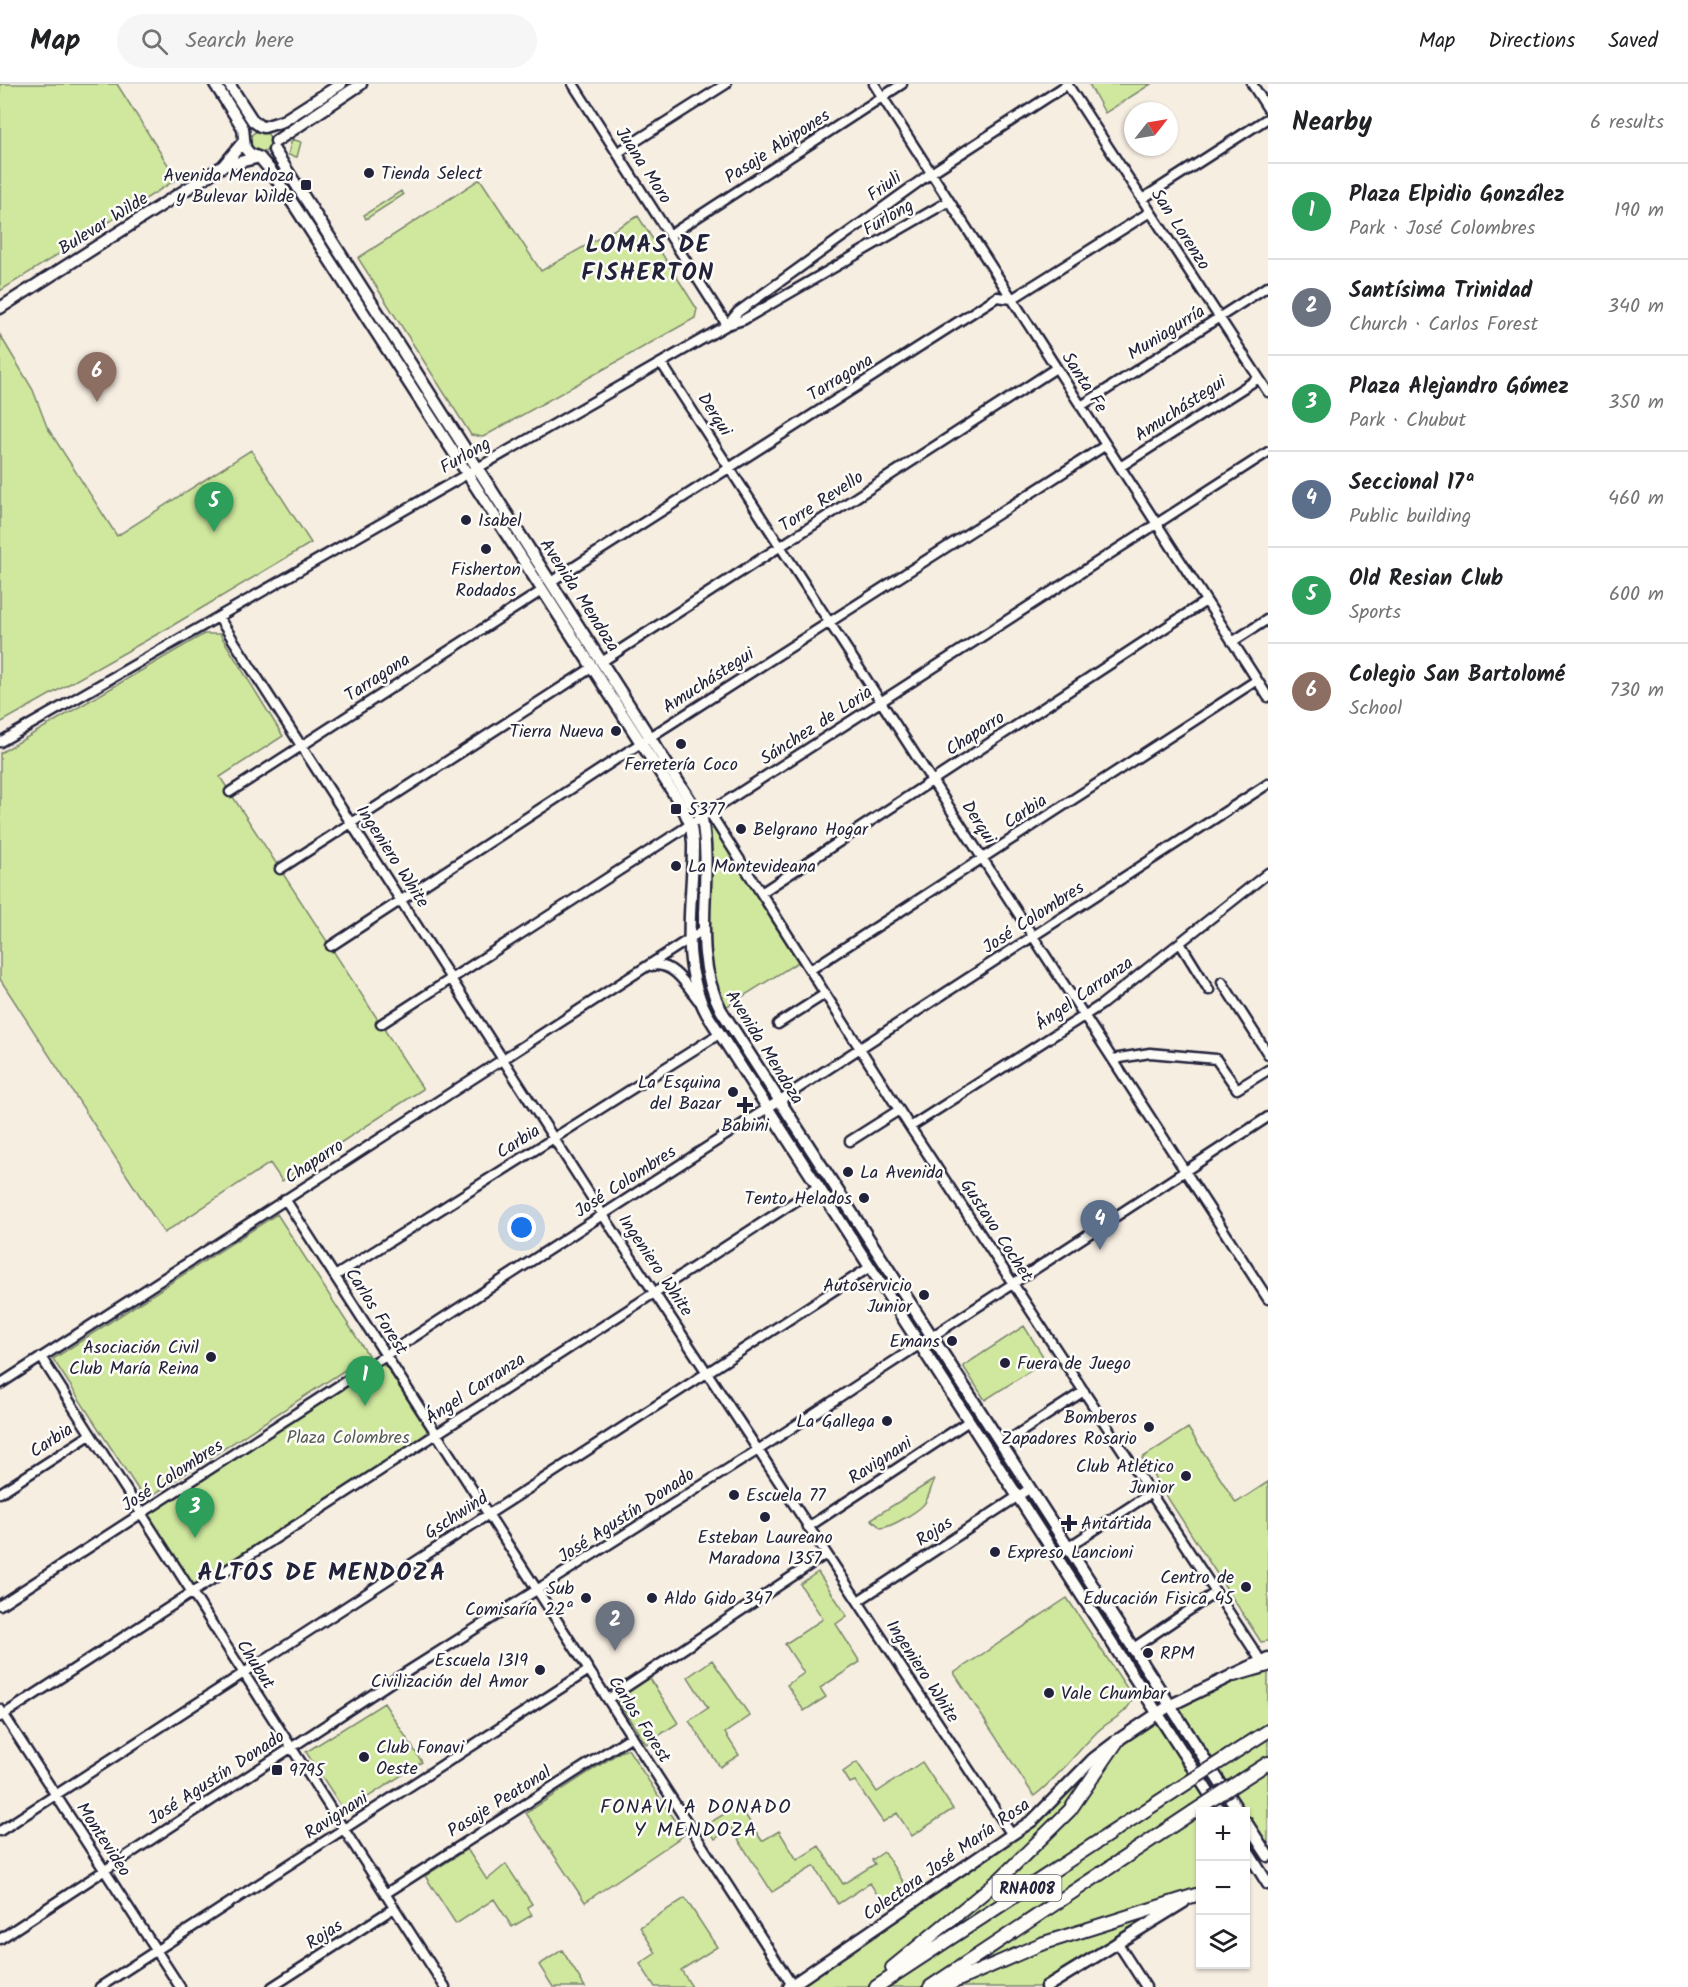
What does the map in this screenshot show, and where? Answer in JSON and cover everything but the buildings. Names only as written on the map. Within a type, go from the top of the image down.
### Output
[{"type":"highway","points":[[1234,1675],[1266,1662]]},
{"type":"highway","name":"RNA008","points":[[876,1987],[1268,1731]]},
{"type":"highway","points":[[869,1987],[999,1880],[1070,1810],[1118,1740]]},
{"type":"highway","name":"RNA008","points":[[930,1987],[1268,1763]]},
{"type":"highway","points":[[942,1987],[1041,1944],[1196,1894]]},
{"type":"main road","name":"Avenida Mendoza","points":[[215,84],[243,128],[250,154],[258,158],[301,216],[543,590],[598,664]]},
{"type":"main road","name":"Avenida Mendoza","points":[[229,84],[253,121],[274,135],[275,145],[552,581],[598,664],[646,739],[683,808],[691,826],[694,871],[690,959],[701,1003],[1218,1807]]},
{"type":"main road","points":[[245,139],[251,129],[283,121],[341,84]]},
{"type":"main road","points":[[258,158],[361,84]]},
{"type":"main road","name":"Bulevar Wilde","points":[[0,308],[223,166],[245,139]]},
{"type":"main road","name":"Bulevar Wilde","points":[[223,166],[258,158]]},
{"type":"main road","name":"Avenida Mendoza","points":[[646,739],[706,816],[707,866],[703,930],[707,976],[714,998],[1236,1807]]},
{"type":"main road","points":[[1068,1575],[1080,1568]]},
{"type":"main road","name":"Colectora José María Rosa","points":[[791,1986],[1033,1821],[1093,1759],[1118,1740],[1169,1706],[1234,1675]]},
{"type":"main road","points":[[1250,1829],[1268,1854],[1250,1865],[1268,1884]]},
{"type":"main road","points":[[1046,1987],[1196,1894]]},
{"type":"street","name":"Juana Moro","points":[[573,84],[727,325]]},
{"type":"street","points":[[617,153],[726,84]]},
{"type":"street","name":"Santa Fe","points":[[874,84],[1268,697]]},
{"type":"street","name":"Pasaje Abipones","points":[[670,235],[902,84]]},
{"type":"street","name":"Friuli","points":[[727,325],[738,312],[931,173],[1067,84]]},
{"type":"street","name":"San Lorenzo","points":[[1067,84],[1268,392]]},
{"type":"street","points":[[1252,84],[1268,109]]},
{"type":"street","points":[[1142,199],[1268,118]]},
{"type":"street","name":"Furlong","points":[[0,742],[219,618],[477,466],[662,364],[727,325],[743,320],[949,201]]},
{"type":"street","name":"Tarragona","points":[[552,581],[729,466],[998,297],[1012,299],[1150,212]]},
{"type":"street","name":"Muniagurría","points":[[1081,406],[1268,286]]},
{"type":"street","name":"Derqui","points":[[662,364],[1268,1299]]},
{"type":"street","name":"Torre Revello","points":[[280,870],[1056,368]]},
{"type":"street","name":"Amuchástegui","points":[[1120,467],[1259,378]]},
{"type":"street","name":"Amuchástegui","points":[[330,946],[646,739],[1106,445]]},
{"type":"street","name":"Sánchez de Loria","points":[[381,1024],[1268,452]]},
{"type":"street","name":"Tarragona","points":[[230,792],[543,590]]},
{"type":"street","name":"Chaparro","points":[[761,893],[1206,601]]},
{"type":"street","name":"Ingeniero White","points":[[219,618],[453,978],[603,1215],[1012,1835]]},
{"type":"street","points":[[1232,642],[1268,619]]},
{"type":"street","name":"Carbia","points":[[810,970],[1257,680]]},
{"type":"street","name":"José Colombres","points":[[0,1605],[1268,784]]},
{"type":"street","name":"Gustavo Cochet","points":[[706,816],[761,893],[1012,1283],[1216,1592],[1266,1662]]},
{"type":"street","name":"Ángel Carranza","points":[[910,1127],[1085,1016],[1268,873]]},
{"type":"street","name":"Chaparro","points":[[0,1384],[703,930]]},
{"type":"street","points":[[1180,944],[1209,990]]},
{"type":"street","points":[[646,967],[660,964],[672,970],[701,1003]]},
{"type":"street","points":[[1222,982],[1268,1054]]},
{"type":"street","points":[[778,1024],[825,994]]},
{"type":"street","name":"Carbia","points":[[335,1276],[719,1034]]},
{"type":"street","points":[[1113,1059],[1150,1053],[1216,1059],[1237,1089],[1268,1070]]},
{"type":"street","points":[[850,1142],[899,1110]]},
{"type":"street","name":"José Agustín Donado","points":[[0,1939],[291,1748],[758,1450],[1268,1117]]},
{"type":"street","name":"Ángel Carranza","points":[[1,1714],[819,1186]]},
{"type":"street","name":"Carlos Forest","points":[[285,1199],[791,1986]]},
{"type":"street","name":"Gschwind","points":[[0,1831],[244,1675],[870,1267]]},
{"type":"street","name":"Chubut","points":[[41,1357],[445,1987]]},
{"type":"street","points":[[1001,1445],[1084,1391]]},
{"type":"street","name":"Ravignani","points":[[808,1527],[969,1421]]},
{"type":"street","name":"Carbia","points":[[0,1493],[90,1435]]},
{"type":"street","name":"Rojas","points":[[858,1600],[1029,1489]]},
{"type":"street","points":[[1067,1548],[1151,1493]]},
{"type":"street","points":[[608,1699],[826,1554]]},
{"type":"street","points":[[1132,1648],[1216,1592]]},
{"type":"street","name":"Ravignani","points":[[100,1987],[589,1670]]},
{"type":"street","name":"Montevideo","points":[[1,1714],[180,1987]]},
{"type":"street","name":"Pasaje Peatonal","points":[[385,1894],[632,1736]]},
{"type":"street","name":"Rojas","points":[[272,1987],[394,1908]]},
{"type":"street","points":[[1117,1942],[1146,1987]]},
{"type":"green space","points":[[0,84],[117,84],[177,179],[0,291]]},
{"type":"green space","points":[[1089,84],[1151,84],[1105,113]]},
{"type":"green space","points":[[260,131],[268,134],[271,142],[268,150],[260,153],[252,150],[249,142],[252,134]]},
{"type":"green space","points":[[292,139],[301,142],[297,157],[288,155]]},
{"type":"green space","points":[[480,179],[541,271],[638,216],[697,309],[695,318],[483,437],[471,435],[358,258]]},
{"type":"green space","points":[[401,191],[403,195],[366,219],[364,215]]},
{"type":"green space","points":[[0,335],[33,390],[47,427],[117,536],[251,450],[311,543],[170,627],[0,723]]},
{"type":"green space","points":[[204,634],[220,634],[283,736],[220,777],[423,1089],[282,1181],[270,1163],[164,1233],[0,979],[0,753]]},
{"type":"green space","points":[[710,813],[803,959],[721,1010],[707,977],[702,819]]},
{"type":"green space","name":"Asociación Civil Club María Reina","points":[[277,1214],[368,1355],[145,1500],[53,1359]]},
{"type":"green space","name":"Fuera de Juego","points":[[1024,1326],[1046,1361],[985,1400],[963,1366]]},
{"type":"green space","name":"Plaza Colombres","points":[[379,1365],[386,1366],[427,1430],[423,1439],[196,1584],[190,1584],[148,1519],[149,1514]]},
{"type":"green space","points":[[1188,1428],[1236,1503],[1268,1482],[1268,1641],[1261,1642],[1142,1458]]},
{"type":"green space","points":[[935,1479],[926,1501],[906,1518],[881,1528],[871,1519]]},
{"type":"green space","points":[[818,1572],[847,1616],[836,1624],[860,1662],[820,1688],[826,1697],[804,1711],[787,1685],[804,1673],[785,1644],[823,1619],[800,1584]]},
{"type":"green space","name":"Vale Chumbar","points":[[1067,1598],[1133,1697],[1127,1709],[1097,1732],[1034,1796],[954,1673]]},
{"type":"green space","points":[[1268,1658],[1268,1853],[1250,1865],[1250,1807],[1196,1807],[1196,1894],[1046,1987],[789,1987],[1012,1835],[1118,1740]]},
{"type":"green space","points":[[712,1660],[750,1716],[725,1733],[739,1755],[720,1767],[689,1721],[708,1708],[688,1677]]},
{"type":"green space","points":[[649,1677],[678,1723],[646,1744],[616,1699]]},
{"type":"green space","name":"Club Fonavi Oeste","points":[[384,1703],[422,1762],[345,1812],[306,1752]]},
{"type":"green space","points":[[628,1749],[684,1835],[585,1902],[526,1813]]},
{"type":"green space","points":[[857,1762],[877,1792],[922,1762],[953,1809],[912,1836],[897,1813],[883,1822],[855,1781],[850,1783],[843,1772]]},
{"type":"green space","points":[[739,1805],[762,1841],[779,1831],[797,1860],[819,1846],[843,1884],[875,1864],[872,1860],[884,1852],[908,1889],[884,1905],[870,1883],[838,1904],[814,1866],[772,1892],[731,1828],[715,1839],[706,1825]]},
{"type":"green space","points":[[467,1849],[487,1880],[506,1864],[532,1904],[527,1907],[532,1915],[512,1927],[494,1899],[456,1924],[425,1876]]},
{"type":"green space","points":[[685,1898],[717,1947],[681,1970],[692,1987],[655,1987],[640,1964],[656,1953],[640,1927]]},
{"type":"green space","points":[[562,1950],[585,1987],[553,1987],[539,1965]]},
{"type":"place","name":"Tienda Select","points":[[369,173]]},
{"type":"place","name":"Avenida Mendoza y Bulevar Wilde","points":[[306,185]]},
{"type":"place","name":"Colegio San Bartolomé","points":[[97,402]]},
{"type":"place","name":"Isabel","points":[[466,520]]},
{"type":"place","name":"Old Resian Club","points":[[214,532]]},
{"type":"place","name":"Fisherton Rodados","points":[[486,549]]},
{"type":"place","name":"Tierra Nueva","points":[[616,731]]},
{"type":"place","name":"Ferretería Coco","points":[[681,744]]},
{"type":"place","name":"5377","points":[[676,809]]},
{"type":"place","name":"Belgrano Hogar","points":[[741,829]]},
{"type":"place","name":"La Montevideana","points":[[676,866]]},
{"type":"place","name":"La Esquina del Bazar","points":[[733,1092]]},
{"type":"place","name":"Babini","points":[[745,1105]]},
{"type":"place","name":"La Avenida","points":[[848,1172]]},
{"type":"place","name":"Tento Helados","points":[[864,1198]]},
{"type":"place","name":"Seccional 17ª","points":[[1100,1250]]},
{"type":"place","name":"Autoservicio Junior","points":[[924,1295]]},
{"type":"place","name":"Emans","points":[[952,1341]]},
{"type":"place","name":"Asociación Civil Club María Reina","points":[[211,1357]]},
{"type":"place","name":"Fuera de Juego","points":[[1005,1363]]},
{"type":"place","name":"Plaza Elpidio González","points":[[365,1406]]},
{"type":"place","name":"La Gallega","points":[[887,1421]]},
{"type":"place","name":"Bomberos Zapadores Rosario","points":[[1149,1427]]},
{"type":"place","name":"Club Atlético Junior","points":[[1186,1476]]},
{"type":"place","name":"Escuela 77","points":[[734,1495]]},
{"type":"place","name":"Esteban Laureano Maradona 1357","points":[[765,1517]]},
{"type":"place","name":"Antártida","points":[[1069,1523]]},
{"type":"place","name":"Plaza Alejandro Gómez","points":[[195,1538]]},
{"type":"place","name":"Expreso Lancioni","points":[[995,1552]]},
{"type":"place","name":"Centro de Educación Fisica 45","points":[[1246,1587]]},
{"type":"place","name":"Sub Comisaría 22ª","points":[[586,1598]]},
{"type":"place","name":"Aldo Gido 347","points":[[652,1598]]},
{"type":"place","name":"Santísima Trinidad","points":[[615,1651]]},
{"type":"place","name":"RPM","points":[[1148,1653]]},
{"type":"place","name":"Escuela 1319 Civilización del Amor","points":[[540,1670]]},
{"type":"place","name":"Vale Chumbar","points":[[1049,1693]]},
{"type":"place","name":"Club Fonavi Oeste","points":[[364,1757]]},
{"type":"place","name":"9795","points":[[277,1770]]},
{"type":"district","name":"LOMAS DE FISHERTON","points":[[648,258]]},
{"type":"district","name":"ALTOS DE MENDOZA","points":[[322,1572]]},
{"type":"district","name":"FONAVI A DONADO Y MENDOZA","points":[[696,1818]]}]
